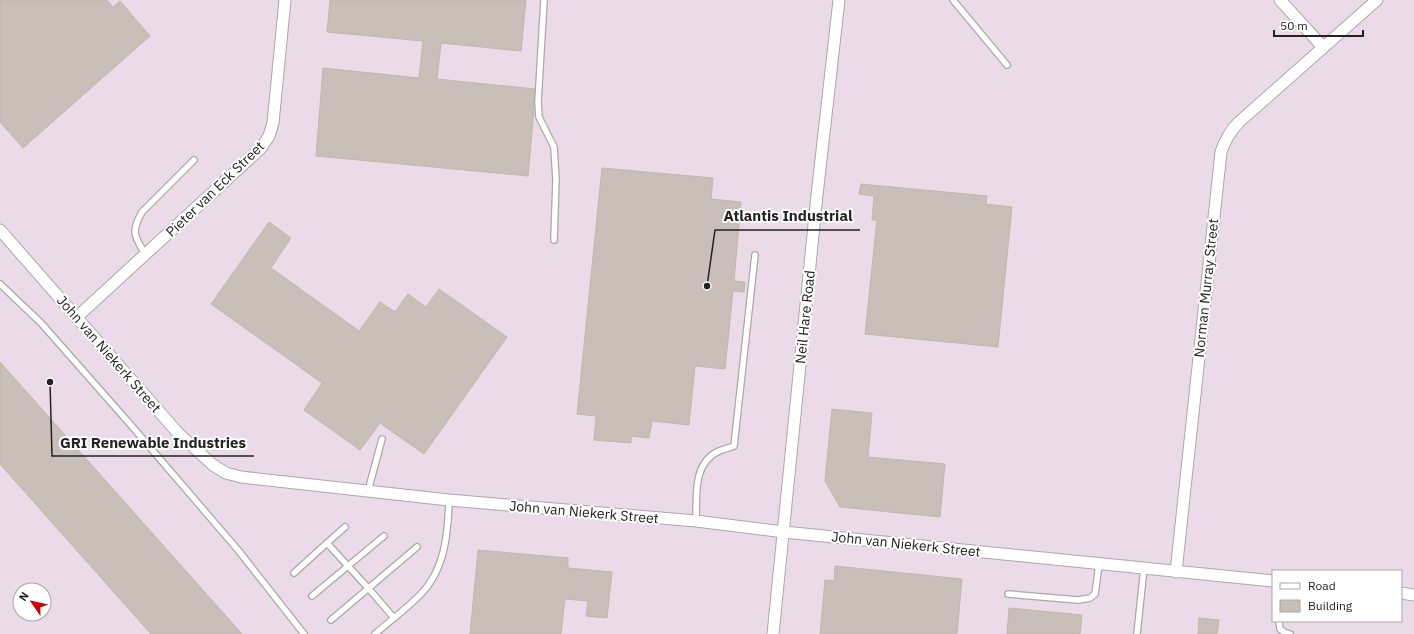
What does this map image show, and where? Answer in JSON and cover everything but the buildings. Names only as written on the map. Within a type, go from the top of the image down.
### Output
[{"type":"street","name":"Pieter van Eck Street","points":[[77,317],[245,164],[261,148],[269,136],[273,123],[285,0]]},
{"type":"street","name":"Neil Hare Road","points":[[773,634],[817,195],[839,0]]},
{"type":"street","points":[[1280,0],[1323,47]]},
{"type":"street","name":"Norman Murray Street","points":[[1176,572],[1221,152],[1224,142],[1231,130],[1377,0]]},
{"type":"street","name":"John van Niekerk Street","points":[[0,230],[178,433],[213,465],[226,473],[242,477],[368,492],[696,521],[784,532],[1272,581]]},
{"type":"street","points":[[1402,593],[1414,595]]},
{"type":"lane","points":[[544,0],[538,102],[539,117],[554,147],[556,180],[554,240]]},
{"type":"lane","points":[[953,0],[1007,65]]},
{"type":"lane","points":[[145,254],[136,238],[134,230],[136,223],[142,212],[194,160]]},
{"type":"lane","points":[[696,521],[699,472],[705,462],[718,451],[734,446],[755,255]]},
{"type":"lane","points":[[0,284],[41,323],[130,424],[238,550],[304,634]]},
{"type":"lane","points":[[368,492],[382,439]]},
{"type":"lane","points":[[376,634],[420,595],[434,575],[443,554],[448,526],[449,500]]},
{"type":"lane","points":[[294,573],[345,527]]},
{"type":"lane","points":[[312,596],[384,536]]},
{"type":"lane","points":[[327,543],[394,618]]},
{"type":"lane","points":[[331,620],[417,547]]},
{"type":"lane","points":[[1008,594],[1078,600],[1090,598],[1095,594],[1099,564]]},
{"type":"lane","points":[[1137,634],[1144,568]]},
{"type":"lane","points":[[1279,622],[1280,629],[1290,634]]},
{"type":"shaded area","points":[[0,0],[1414,0],[1414,634],[0,634]]},
{"type":"place","name":"Atlantis Industrial","points":[[707,286]]},
{"type":"place","name":"GRI Renewable Industries","points":[[50,382]]}]
